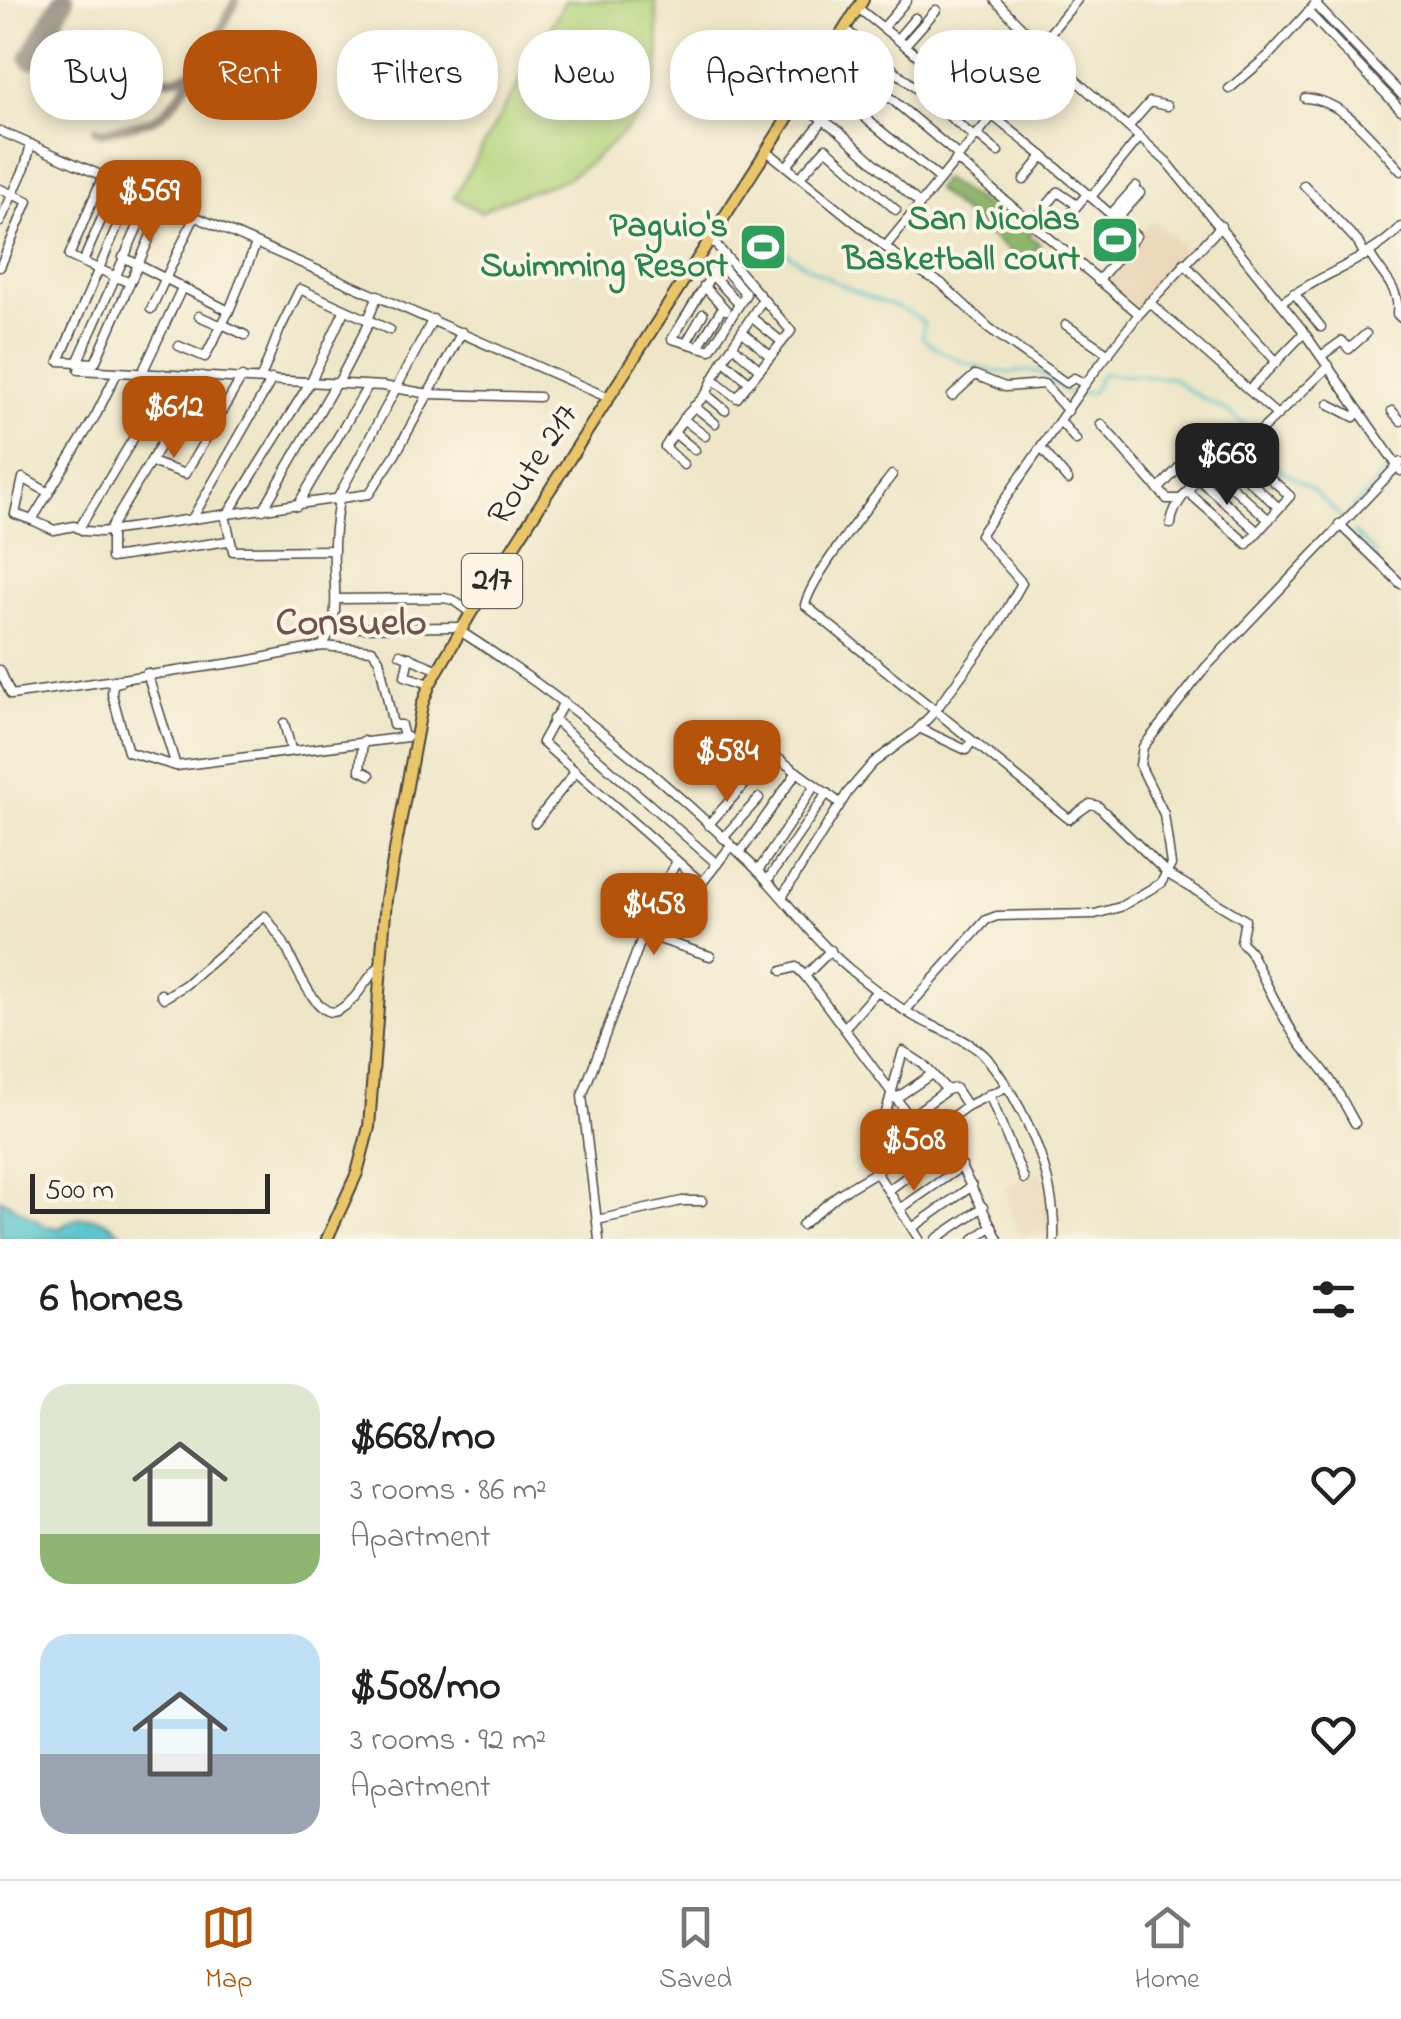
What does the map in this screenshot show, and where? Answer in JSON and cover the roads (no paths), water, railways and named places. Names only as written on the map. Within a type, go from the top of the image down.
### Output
[{"type":"main road","name":"Route 217","points":[[845,29],[861,4]]},
{"type":"main road","name":"Route 217","points":[[327,1239],[346,1202],[366,1142],[386,899],[410,736],[430,684],[787,120]]},
{"type":"street","points":[[884,28],[907,0]]},
{"type":"street","points":[[995,0],[1024,30]]},
{"type":"street","points":[[1052,30],[1077,0]]},
{"type":"street","points":[[1229,89],[1268,56],[1317,2],[1401,94]]},
{"type":"street","points":[[861,4],[914,52]]},
{"type":"street","points":[[906,46],[936,10]]},
{"type":"street","points":[[1308,12],[1401,110]]},
{"type":"street","points":[[897,39],[915,18]]},
{"type":"street","points":[[845,29],[998,152]]},
{"type":"street","points":[[905,1011],[986,920],[997,916],[1095,914],[1120,907],[1161,883],[1171,865],[1164,814],[1140,766],[1143,748],[1206,667],[1339,524],[1400,466],[1221,226],[1167,162],[1076,80]]},
{"type":"street","points":[[1305,98],[1326,102],[1344,112],[1401,171]]},
{"type":"street","points":[[1128,127],[1150,102],[1167,106]]},
{"type":"street","points":[[894,103],[1139,314]]},
{"type":"street","points":[[787,166],[823,120]]},
{"type":"street","points":[[825,120],[919,203]]},
{"type":"street","points":[[869,120],[940,179]]},
{"type":"street","points":[[885,246],[985,120]]},
{"type":"street","points":[[1000,120],[1136,236],[1098,281]]},
{"type":"street","points":[[0,131],[610,398]]},
{"type":"street","points":[[800,177],[840,132]]},
{"type":"street","points":[[1060,226],[1140,137]]},
{"type":"street","points":[[0,222],[30,156],[31,144]]},
{"type":"street","points":[[826,148],[896,210]]},
{"type":"street","points":[[767,151],[885,246],[937,281],[989,328],[1046,365],[1066,383],[1074,378],[1086,384]]},
{"type":"street","points":[[1024,180],[1043,156]]},
{"type":"street","points":[[103,176],[68,256],[130,283]]},
{"type":"street","points":[[83,262],[117,183]]},
{"type":"street","points":[[1310,187],[1396,290],[1397,314],[1401,318]]},
{"type":"street","points":[[0,189],[28,201],[0,268]]},
{"type":"street","points":[[134,190],[59,361],[117,372],[272,378],[429,394],[539,397]]},
{"type":"street","points":[[1115,216],[1138,190]]},
{"type":"street","points":[[1031,224],[1058,192],[1077,206]]},
{"type":"street","points":[[78,366],[151,197]]},
{"type":"street","points":[[78,366],[95,363],[165,203]]},
{"type":"street","points":[[151,309],[195,216]]},
{"type":"street","points":[[782,897],[824,836],[840,803],[873,763],[935,711],[996,629],[1022,583],[980,536],[1139,314],[1221,226]]},
{"type":"street","points":[[1281,303],[1294,292],[1368,255],[1401,227]]},
{"type":"street","points":[[711,239],[791,330],[737,398],[712,378]]},
{"type":"street","points":[[180,346],[205,357],[230,310],[256,244]]},
{"type":"street","points":[[123,257],[230,310]]},
{"type":"street","points":[[718,263],[746,291],[712,350],[672,338],[700,293],[718,263]]},
{"type":"street","points":[[1184,264],[1276,362]]},
{"type":"street","points":[[711,274],[739,304]]},
{"type":"street","points":[[681,287],[723,306],[732,316]]},
{"type":"street","points":[[142,373],[182,288]]},
{"type":"street","points":[[262,378],[300,289],[390,330]]},
{"type":"street","points":[[1294,292],[1322,327]]},
{"type":"street","points":[[263,510],[337,383],[378,296]]},
{"type":"street","points":[[684,465],[665,447],[706,394],[722,360],[763,299]]},
{"type":"street","points":[[1149,302],[1277,415]]},
{"type":"street","points":[[698,347],[723,306]]},
{"type":"street","points":[[690,307],[715,320]]},
{"type":"street","points":[[334,550],[233,551],[228,541],[226,514],[311,381],[344,311]]},
{"type":"street","points":[[686,343],[702,314]]},
{"type":"street","points":[[200,316],[245,335]]},
{"type":"street","points":[[752,318],[782,342]]},
{"type":"street","points":[[322,646],[332,628],[338,599],[334,550],[337,501],[433,320]]},
{"type":"street","points":[[1066,325],[1109,354]]},
{"type":"street","points":[[49,493],[21,477],[15,514],[54,530],[110,530],[368,494],[462,332]]},
{"type":"street","points":[[742,332],[770,356]]},
{"type":"street","points":[[1249,390],[1304,333]]},
{"type":"street","points":[[1321,356],[1342,341],[1349,348],[1366,334]]},
{"type":"street","points":[[733,346],[760,368]]},
{"type":"street","points":[[722,360],[749,382]]},
{"type":"street","points":[[1241,451],[1329,366]]},
{"type":"street","points":[[32,520],[96,415],[117,372]]},
{"type":"street","points":[[80,527],[132,439],[164,374]]},
{"type":"street","points":[[952,396],[975,375],[1005,388],[1044,384],[1068,411]]},
{"type":"street","points":[[202,376],[110,530],[111,558],[228,541]]},
{"type":"street","points":[[151,462],[185,474],[242,377]]},
{"type":"street","points":[[192,519],[272,378]]},
{"type":"street","points":[[297,506],[368,386]]},
{"type":"street","points":[[706,394],[725,410]]},
{"type":"street","points":[[1329,404],[1354,417],[1358,412]]},
{"type":"street","points":[[694,406],[715,423]]},
{"type":"street","points":[[1392,411],[1401,421]]},
{"type":"street","points":[[683,419],[705,436]]},
{"type":"street","points":[[1061,422],[1076,440]]},
{"type":"street","points":[[1101,424],[1167,498],[1184,495],[1248,544],[1290,496],[1232,444],[1184,495],[1172,510],[1171,524]]},
{"type":"street","points":[[674,433],[695,450]]},
{"type":"street","points":[[1042,449],[1068,480]]},
{"type":"street","points":[[1222,456],[1279,508]]},
{"type":"street","points":[[1160,489],[1182,464],[1258,532]]},
{"type":"street","points":[[1211,468],[1269,520]]},
{"type":"street","points":[[892,475],[805,605],[1069,819],[1090,804],[1098,806],[1168,874],[1245,920],[1241,942],[1289,1024],[1326,1073],[1355,1123]]},
{"type":"street","points":[[1339,524],[1401,584]]},
{"type":"street","points":[[338,599],[444,598],[454,600],[472,614]]},
{"type":"street","points":[[332,628],[462,629],[564,702],[723,838],[831,950],[878,991],[905,1011],[982,1054],[1006,1087],[1034,1142],[1055,1207],[1054,1239]]},
{"type":"street","points":[[0,670],[11,695],[322,646],[374,652],[394,726],[402,726],[410,736]]},
{"type":"street","points":[[430,684],[405,676],[404,656],[439,670]]},
{"type":"street","points":[[147,673],[176,766]]},
{"type":"street","points":[[134,675],[133,680],[112,686],[128,752],[176,766],[410,736]]},
{"type":"street","points":[[564,702],[542,742],[702,883],[732,846]]},
{"type":"street","points":[[553,719],[718,864]]},
{"type":"street","points":[[284,723],[291,750]]},
{"type":"street","points":[[919,728],[966,750],[972,742]]},
{"type":"street","points":[[363,741],[360,770],[370,775]]},
{"type":"street","points":[[708,825],[774,754],[840,803]]},
{"type":"street","points":[[535,824],[576,772]]},
{"type":"street","points":[[740,854],[798,772]]},
{"type":"street","points":[[758,871],[815,785]]},
{"type":"street","points":[[767,880],[827,794]]},
{"type":"street","points":[[723,838],[759,798]]},
{"type":"street","points":[[599,1239],[582,1096],[644,934],[677,861]]},
{"type":"street","points":[[162,994],[164,998],[185,984],[264,916],[282,940],[310,995],[331,1013],[357,996],[382,964]]},
{"type":"street","points":[[644,934],[710,956]]},
{"type":"street","points":[[805,976],[831,950]]},
{"type":"street","points":[[782,971],[796,967],[805,976],[924,1136]]},
{"type":"street","points":[[845,1027],[878,991]]},
{"type":"street","points":[[890,1160],[878,1141],[895,1093],[903,1050],[947,1090]]},
{"type":"street","points":[[895,1093],[932,1074]]},
{"type":"street","points":[[802,1225],[839,1194],[968,1106],[1006,1087]]},
{"type":"street","points":[[911,1116],[954,1088],[968,1106]]},
{"type":"street","points":[[989,1094],[1024,1179]]},
{"type":"street","points":[[940,1126],[998,1239]]},
{"type":"street","points":[[890,1189],[951,1146]]},
{"type":"street","points":[[900,1209],[962,1166]]},
{"type":"street","points":[[876,1172],[919,1239]]},
{"type":"street","points":[[912,1228],[972,1186]]},
{"type":"street","points":[[597,1220],[682,1201],[702,1201]]},
{"type":"street","points":[[936,1239],[983,1207]]},
{"type":"street","points":[[974,1239],[992,1226]]},
{"type":"water","points":[[0,1198],[46,1226],[60,1228],[78,1219],[95,1218],[111,1225],[126,1239],[0,1239]]},
{"type":"waterway","points":[[775,244],[826,277],[917,317],[924,323],[922,337],[950,356],[999,372],[1036,372],[1072,395]]},
{"type":"waterway","points":[[1080,394],[1092,392],[1101,374],[1173,378],[1235,417],[1250,434]]},
{"type":"waterway","points":[[1253,441],[1274,466],[1309,487],[1343,519]]},
{"type":"waterway","points":[[1350,511],[1392,466]]},
{"type":"waterway","points":[[1353,532],[1376,554]]},
{"type":"place","name":"San Nicolas Basketball court","points":[[1115,240]]},
{"type":"place","name":"Paguio's Swimming Resort","points":[[763,247]]},
{"type":"district","name":"Consuelo","points":[[351,624]]}]
